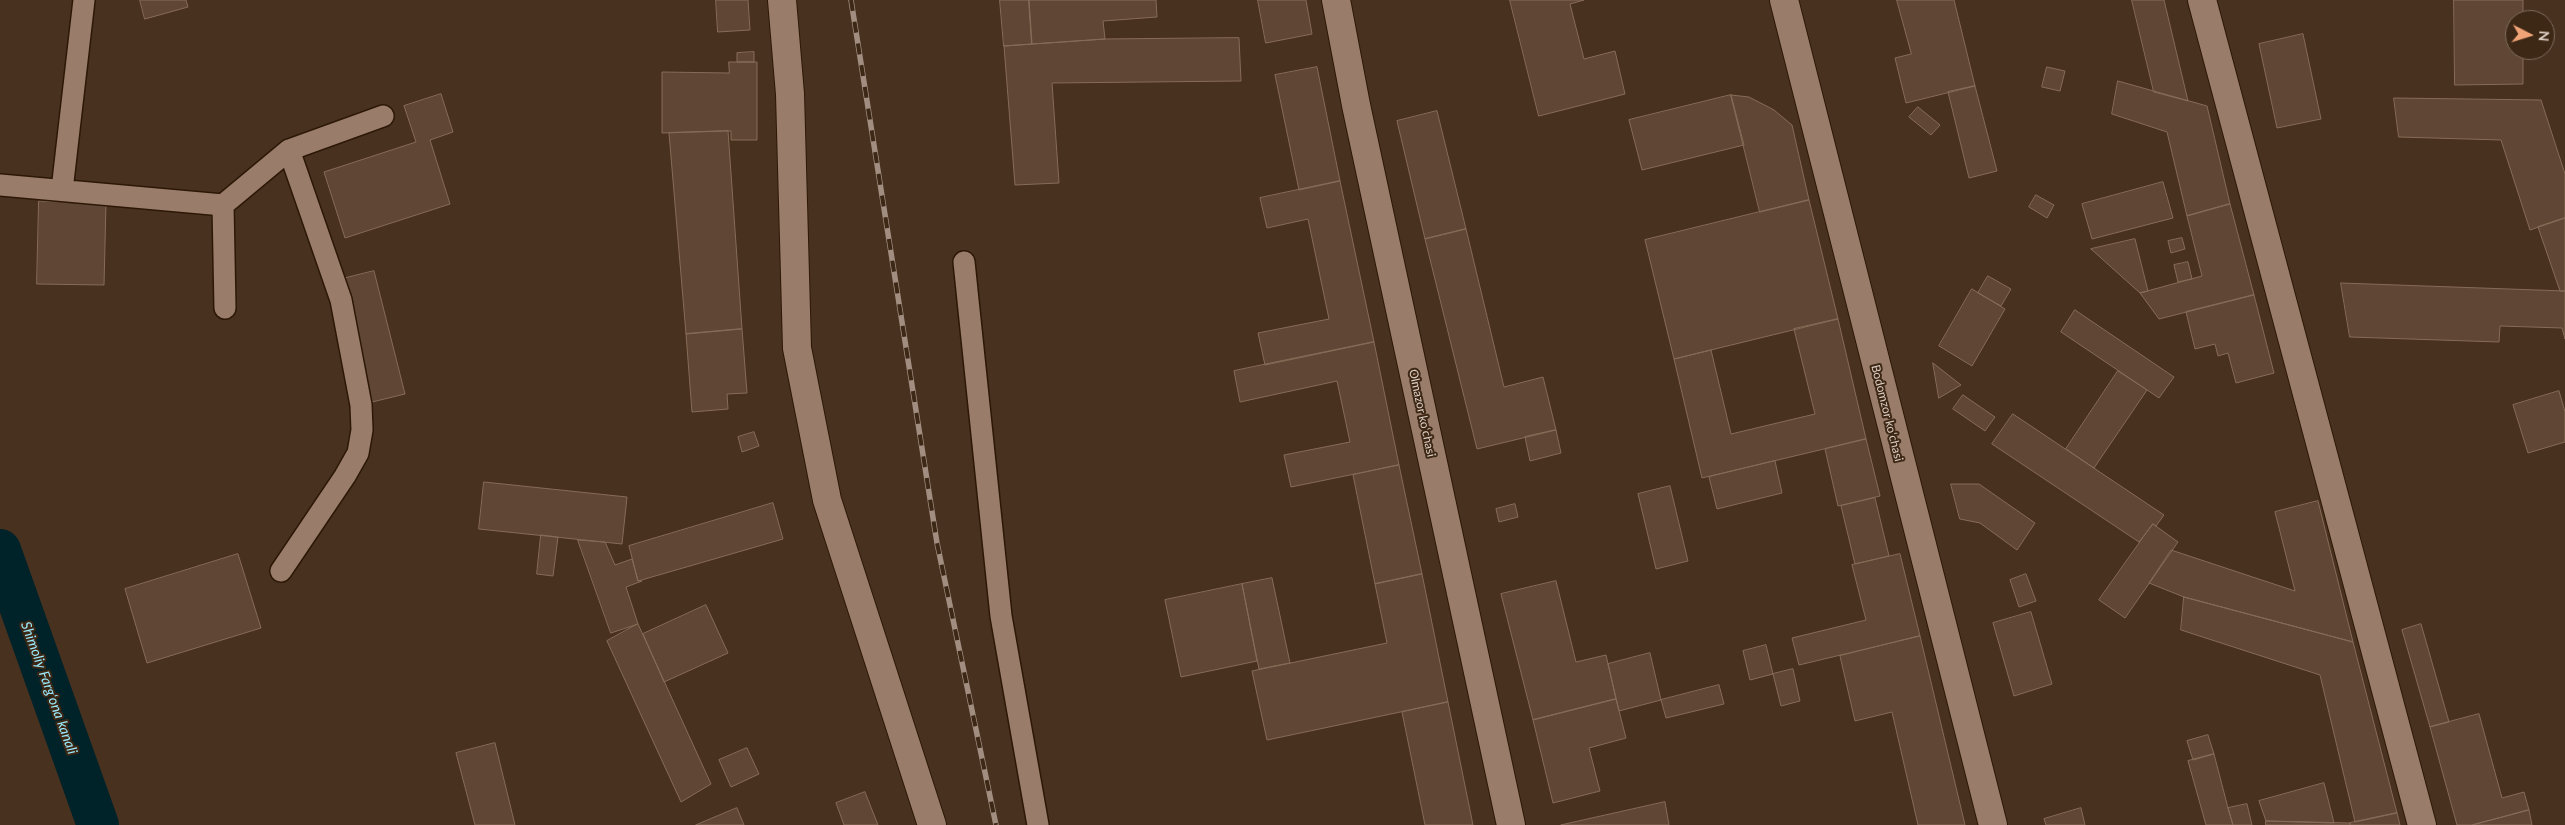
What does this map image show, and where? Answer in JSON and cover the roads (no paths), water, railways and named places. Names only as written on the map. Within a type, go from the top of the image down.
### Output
[{"type":"street","points":[[782,0],[790,94],[796,348],[827,500],[932,825]]},
{"type":"street","name":"Olmazor koʻchasi","points":[[1336,0],[1356,105],[1511,825]]},
{"type":"street","name":"Bodomzor koʻchasi","points":[[1784,0],[1821,154],[1992,825]]},
{"type":"street","points":[[2202,0],[2422,825]]},
{"type":"lane","points":[[62,190],[84,0]]},
{"type":"lane","points":[[3,185],[223,205],[289,150],[383,116]]},
{"type":"lane","points":[[281,571],[346,476],[358,453],[362,430],[360,405],[341,300],[289,150]]},
{"type":"lane","points":[[223,205],[225,308]]},
{"type":"lane","points":[[964,262],[1001,616],[1038,825]]},
{"type":"waterway","name":"Shimoliy Fargʻona kanali","points":[[0,550],[98,825]]},
{"type":"railway","points":[[851,0],[937,543],[996,825]]}]
